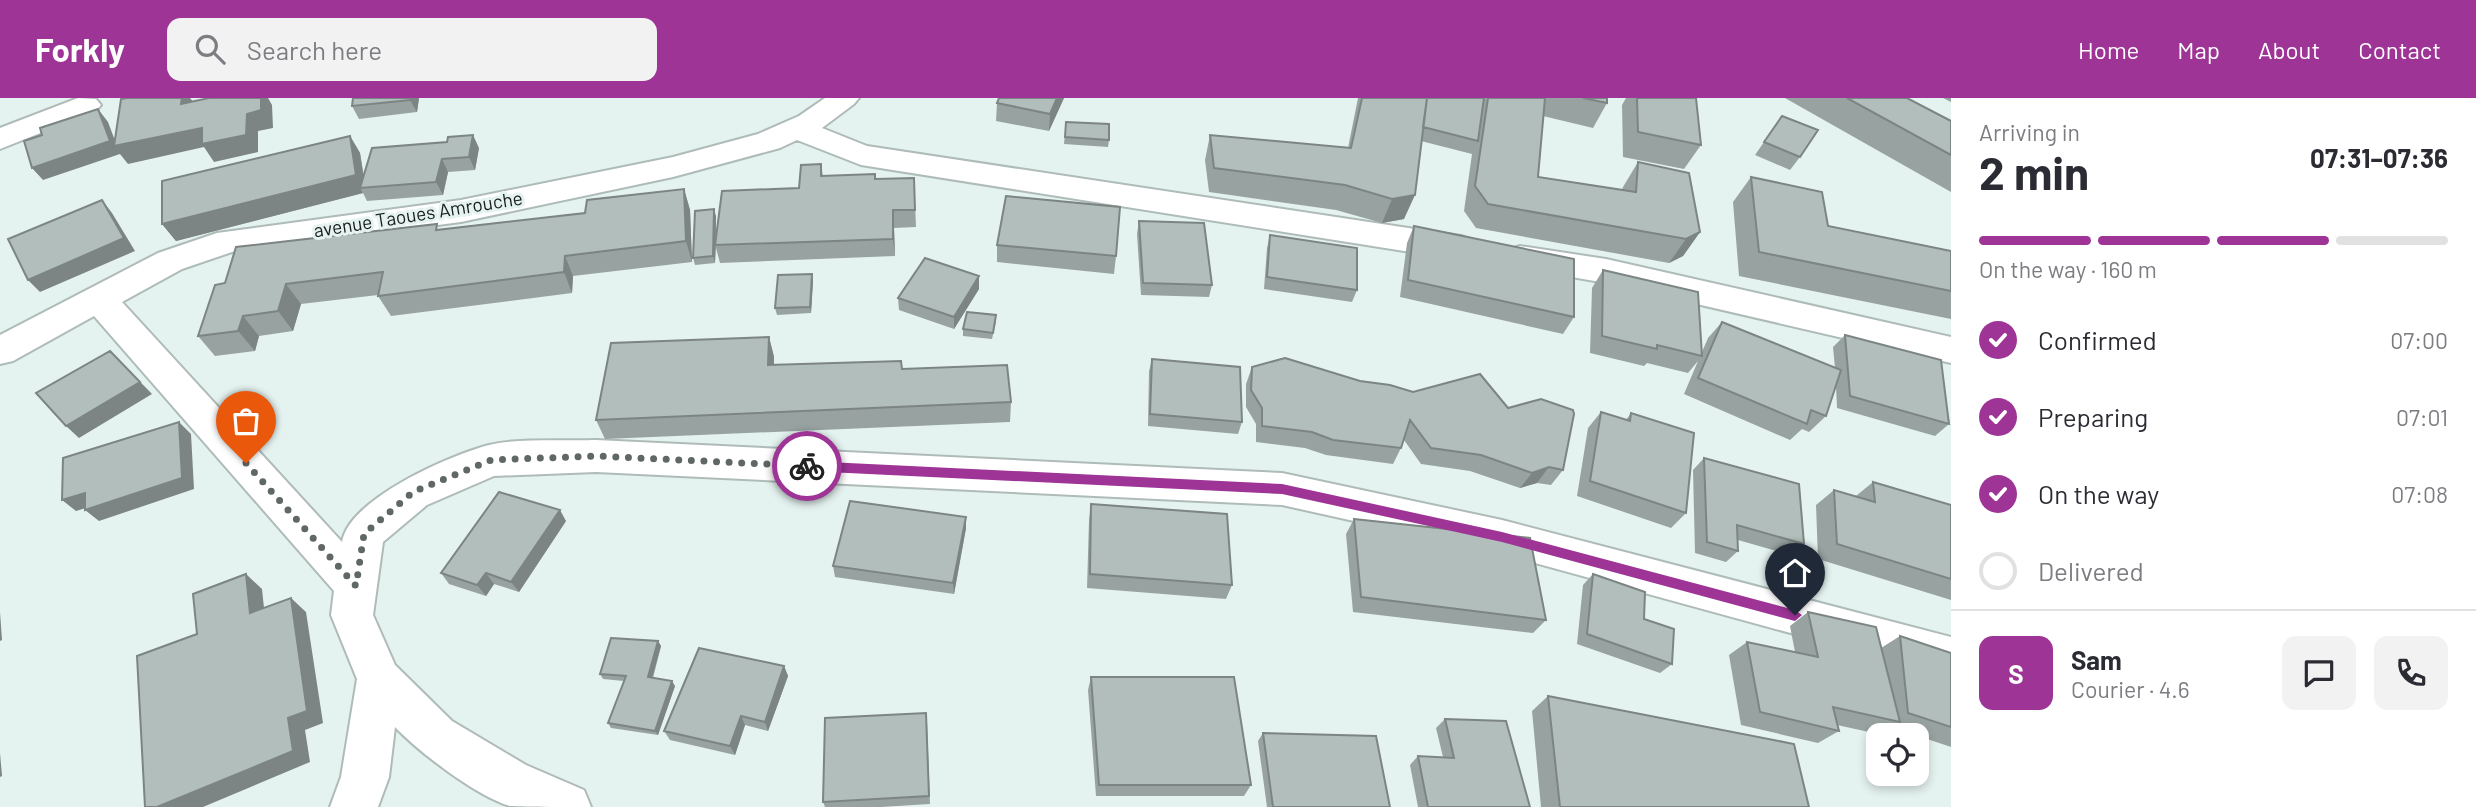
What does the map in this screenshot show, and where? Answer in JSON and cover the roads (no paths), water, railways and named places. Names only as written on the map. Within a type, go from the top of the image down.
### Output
[{"type":"street","name":"avenue Taoues Amrouche","points":[[0,351],[170,261],[229,242],[461,211],[673,167],[769,141],[810,123],[844,98]]},
{"type":"street","points":[[0,139],[86,104]]},
{"type":"street","points":[[796,129],[861,155],[1606,271],[1951,350]]},
{"type":"street","points":[[99,299],[356,586]]},
{"type":"street","points":[[567,807],[509,782],[436,737],[379,679],[352,615],[364,534],[413,492],[491,460],[596,456],[1282,489],[1502,537],[1951,657]]},
{"type":"street","points":[[354,807],[365,777],[379,679]]}]
